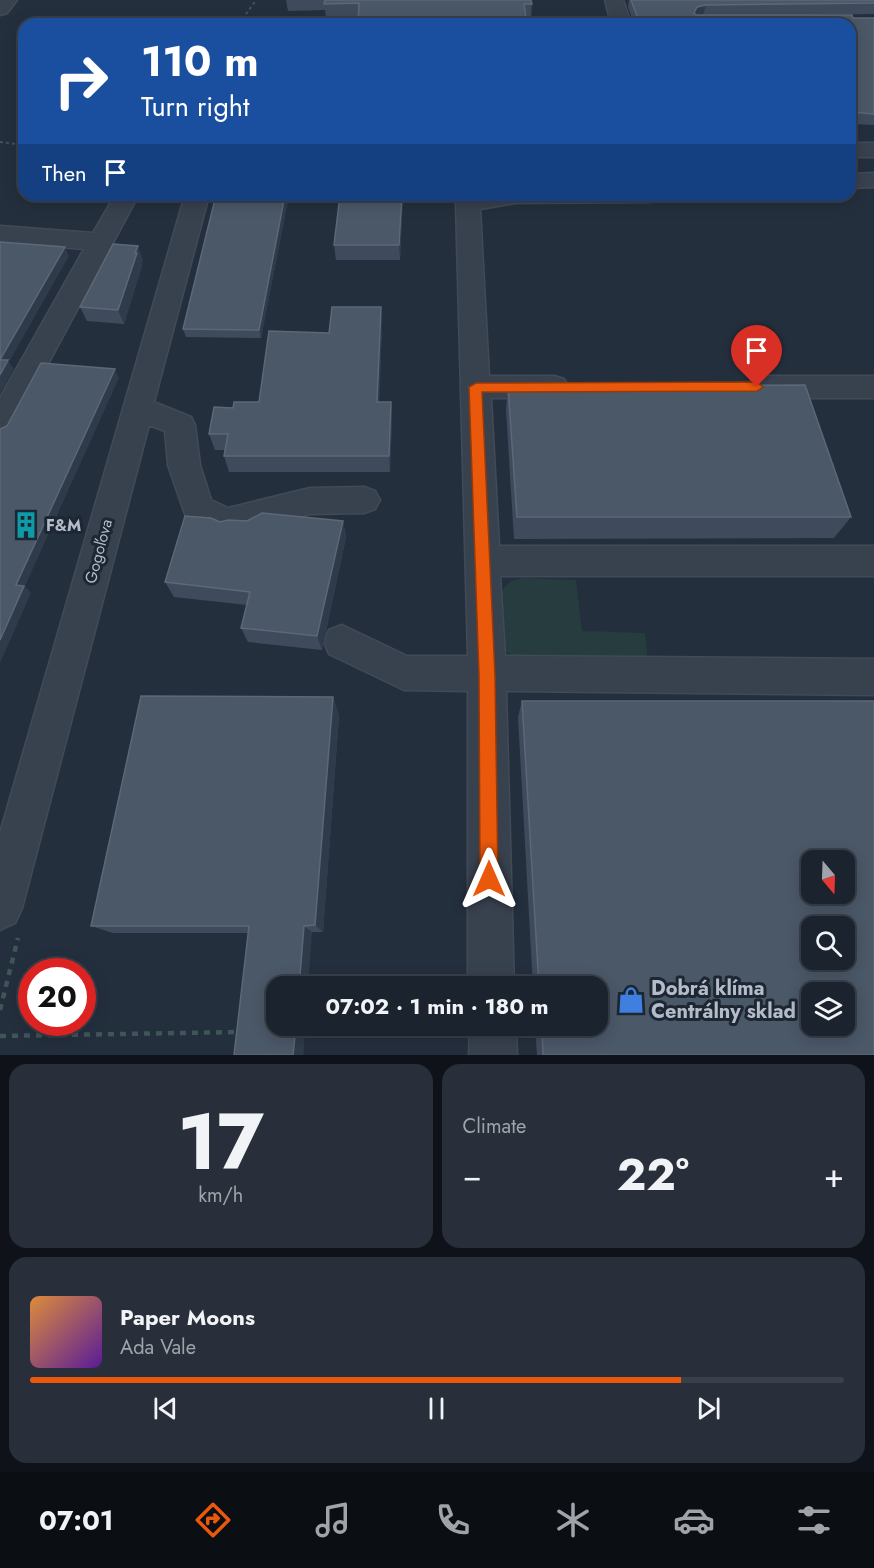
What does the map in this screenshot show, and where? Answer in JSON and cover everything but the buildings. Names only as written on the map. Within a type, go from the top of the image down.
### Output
[{"type":"street","points":[[0,9],[8,0]]},
{"type":"street","points":[[614,0],[619,18]]},
{"type":"street","points":[[856,150],[874,150]]},
{"type":"street","points":[[856,181],[874,180]]},
{"type":"street","points":[[0,425],[123,201]]},
{"type":"street","name":"Gogoľova","points":[[0,908],[195,201]]},
{"type":"street","points":[[482,201],[468,203],[487,675],[491,976]]},
{"type":"street","points":[[0,234],[99,242]]},
{"type":"street","points":[[476,387],[581,387]]},
{"type":"street","points":[[733,387],[874,387]]},
{"type":"street","points":[[136,414],[153,413],[180,425],[184,465],[196,508],[226,522],[310,501],[364,500]]},
{"type":"street","points":[[482,561],[874,561]]},
{"type":"street","points":[[342,642],[404,673],[874,677]]},
{"type":"street","points":[[492,1036],[493,1055]]},
{"type":"path","points":[[244,18],[256,0]]},
{"type":"path","points":[[0,142],[18,144]]},
{"type":"path","points":[[0,1036],[239,1032],[239,1022]]},
{"type":"green space","points":[[522,578],[576,580],[582,631],[645,633],[648,661],[522,660],[503,650],[495,598],[510,582]]},
{"type":"place","name":"F&M","points":[[26,525]]},
{"type":"place","name":"Dobrá klíma Centrálny sklad","points":[[631,1000]]},
{"type":"route","points":[[489,879],[487,675],[476,387],[757,387]]}]
